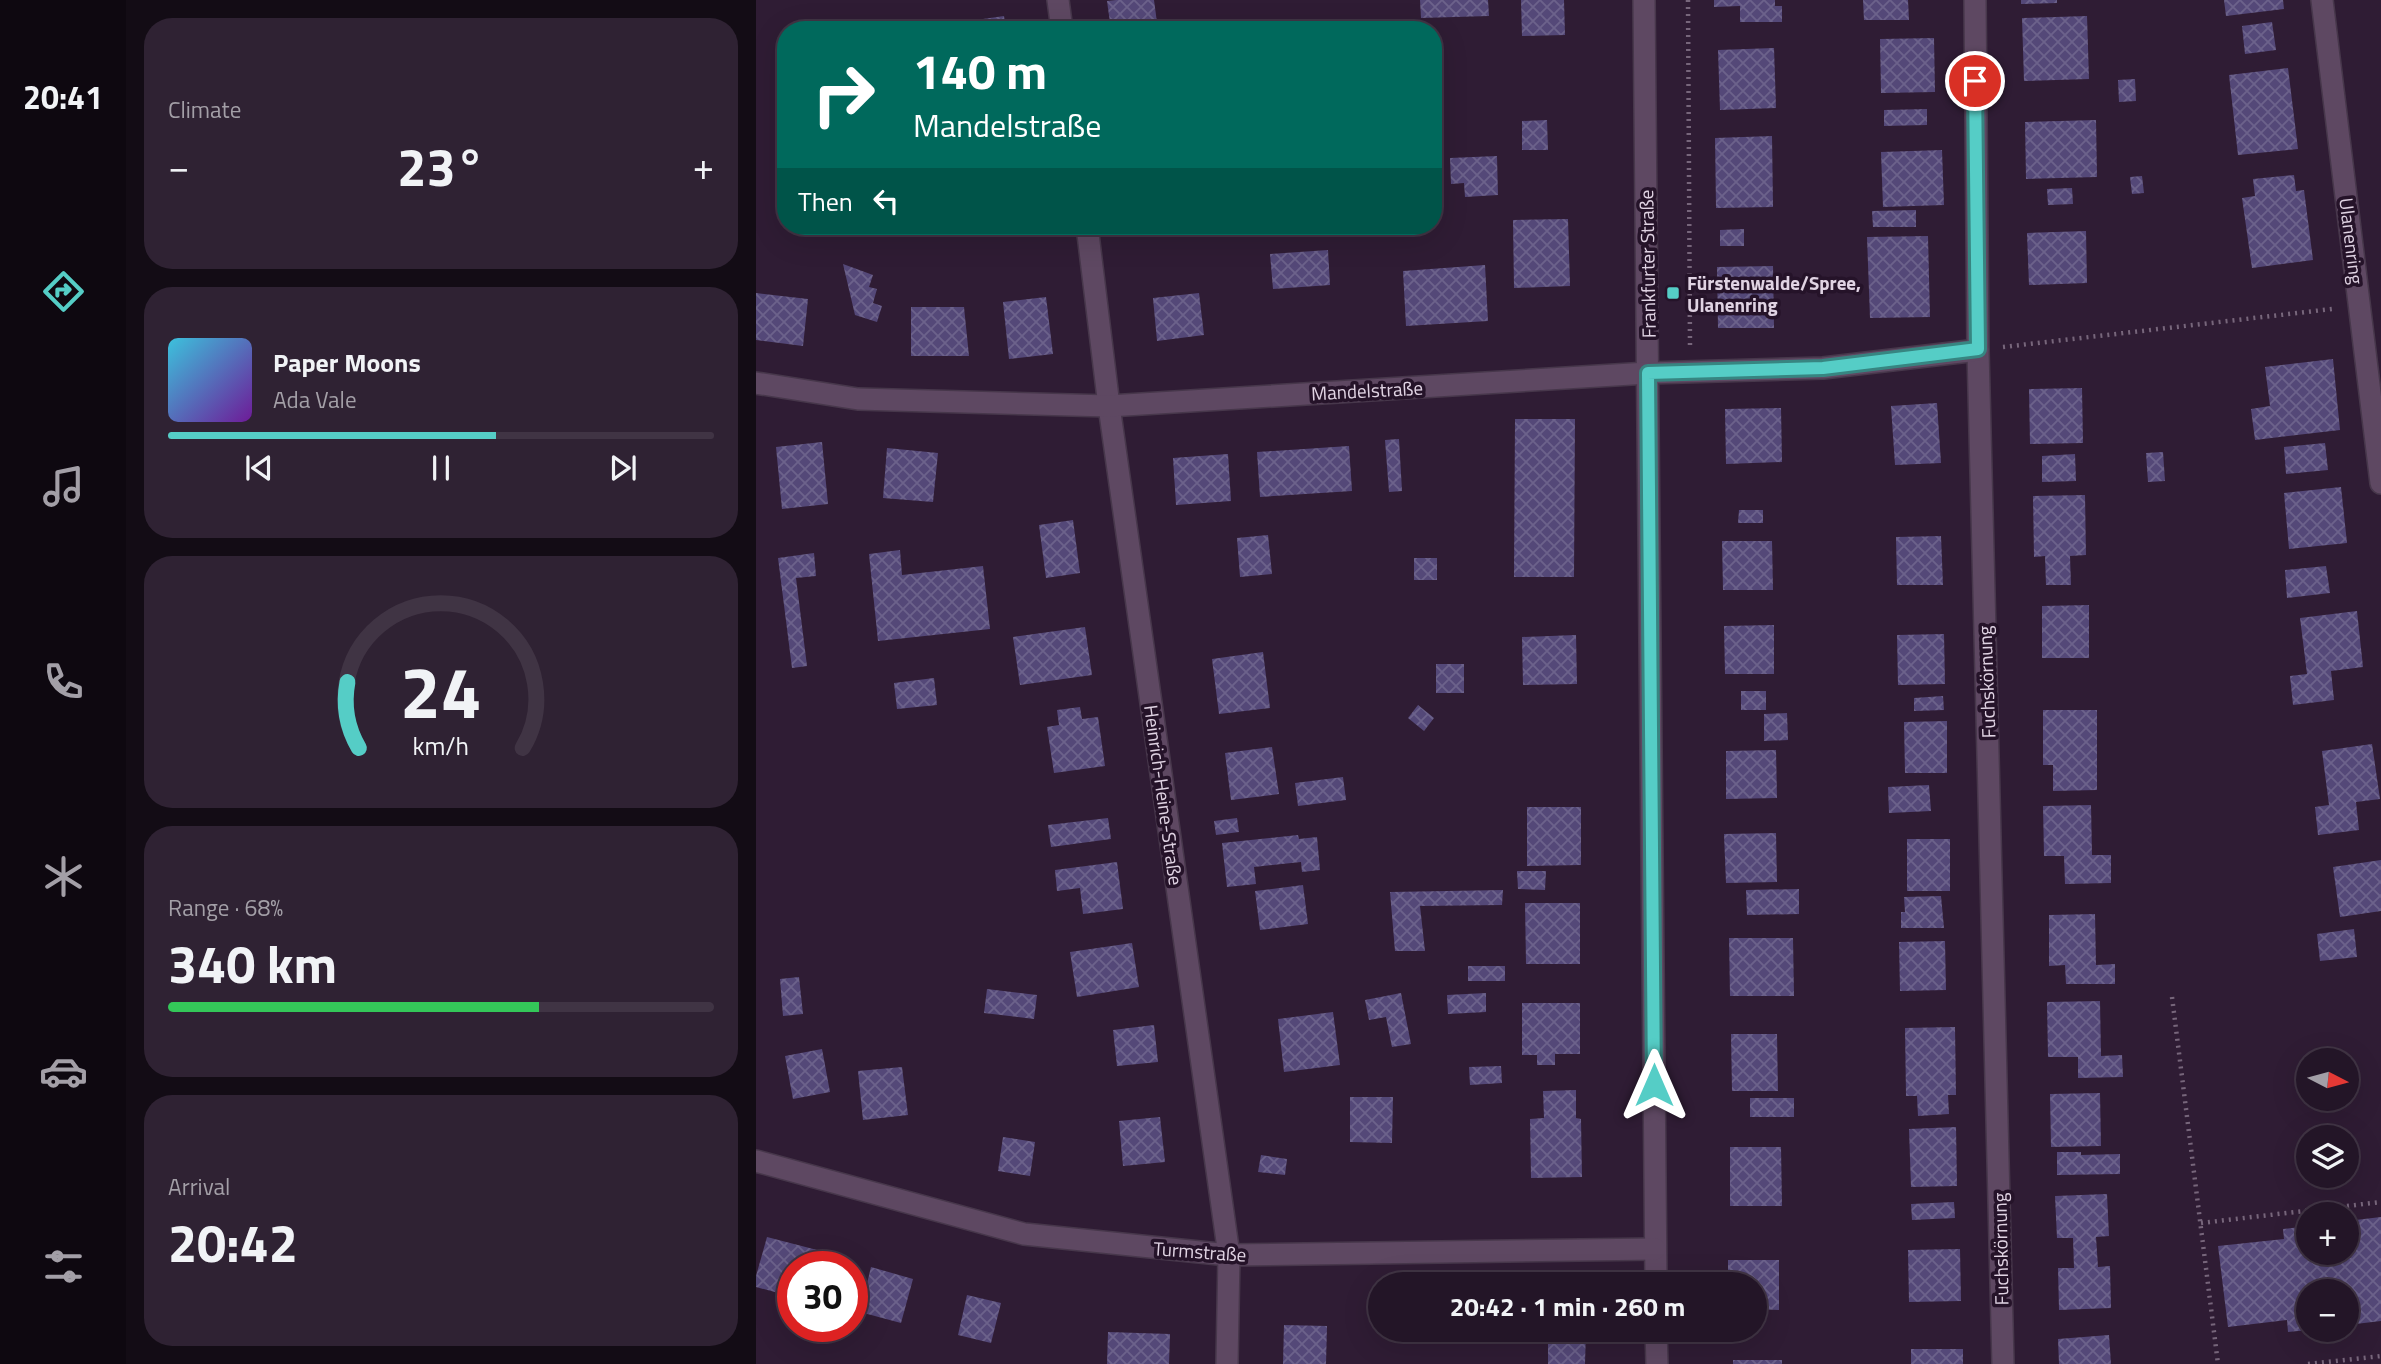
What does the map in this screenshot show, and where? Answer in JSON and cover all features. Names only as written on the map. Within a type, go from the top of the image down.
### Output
[{"type":"street","points":[[1058,0],[1061,21]]},
{"type":"street","name":"Frankfurter Straße","points":[[1644,0],[1656,1272]]},
{"type":"street","name":"Fuchskörnung","points":[[1975,0],[1978,349],[2003,1364]]},
{"type":"street","name":"Ulanenring","points":[[2322,0],[2381,483]]},
{"type":"street","name":"Heinrich-Heine-Straße","points":[[1088,235],[1109,406],[1228,1255],[1227,1364]]},
{"type":"street","name":"Mandelstraße","points":[[756,383],[858,399],[1109,406],[1648,373],[1823,368],[1978,349]]},
{"type":"street","name":"Turmstraße","points":[[756,1161],[1024,1234],[1228,1255],[1655,1249]]},
{"type":"street","points":[[1656,1342],[1657,1364]]},
{"type":"path","points":[[1688,0],[1690,372]]},
{"type":"path","points":[[1978,349],[2360,306]]},
{"type":"path","points":[[2172,997],[2218,1364]]},
{"type":"path","points":[[2201,1223],[2381,1202]]},
{"type":"path","points":[[2308,1364],[2381,1356]]},
{"type":"building","points":[[1154,0],[1157,21],[1110,21],[1107,1]]},
{"type":"building","points":[[1420,0],[1488,0],[1489,16],[1421,18]]},
{"type":"building","points":[[1521,0],[1564,0],[1565,35],[1522,36]]},
{"type":"building","points":[[1714,0],[1775,0],[1775,6],[1782,6],[1782,22],[1740,22],[1740,6],[1714,7]]},
{"type":"building","points":[[1863,0],[1908,0],[1909,20],[1864,20]]},
{"type":"building","points":[[2021,0],[2057,0],[2057,3],[2021,4]]},
{"type":"building","points":[[2224,0],[2283,0],[2284,9],[2226,16]]},
{"type":"building","points":[[1004,16],[1005,21],[969,21]]},
{"type":"building","points":[[2087,16],[2089,79],[2024,81],[2022,18]]},
{"type":"building","points":[[2272,22],[2276,50],[2245,54],[2242,26]]},
{"type":"building","points":[[1934,38],[1935,92],[1881,93],[1880,39]]},
{"type":"building","points":[[1774,48],[1776,108],[1720,110],[1718,50]]},
{"type":"building","points":[[2288,68],[2298,149],[2238,155],[2229,75]]},
{"type":"building","points":[[2135,79],[2136,101],[2119,102],[2118,80]]},
{"type":"building","points":[[1927,109],[1927,125],[1884,126],[1884,110]]},
{"type":"building","points":[[1547,120],[1548,150],[1522,150],[1522,121]]},
{"type":"building","points":[[2096,120],[2097,177],[2026,179],[2025,122]]},
{"type":"building","points":[[1772,136],[1773,207],[1716,208],[1715,138]]},
{"type":"building","points":[[1942,150],[1944,205],[1883,207],[1881,152]]},
{"type":"building","points":[[1497,156],[1498,195],[1465,197],[1464,183],[1451,184],[1450,158]]},
{"type":"building","points":[[2294,175],[2296,191],[2304,190],[2313,260],[2252,268],[2242,198],[2255,196],[2253,179]]},
{"type":"building","points":[[2142,176],[2144,193],[2132,194],[2130,177]]},
{"type":"building","points":[[2072,188],[2073,204],[2048,205],[2047,189]]},
{"type":"building","points":[[1916,210],[1916,227],[1873,227],[1872,211]]},
{"type":"building","points":[[1568,219],[1570,286],[1514,288],[1513,220]]},
{"type":"building","points":[[1744,229],[1744,246],[1720,246],[1720,230]]},
{"type":"building","points":[[2086,231],[2087,283],[2029,285],[2027,233]]},
{"type":"building","points":[[1928,236],[1930,317],[1870,318],[1867,237]]},
{"type":"building","points":[[1328,250],[1330,285],[1273,289],[1270,254]]},
{"type":"building","points":[[843,264],[873,275],[869,287],[877,289],[873,303],[882,306],[877,322],[855,315]]},
{"type":"building","points":[[1485,265],[1488,321],[1406,326],[1403,271]]},
{"type":"building","points":[[1773,266],[1774,328],[1718,328],[1717,267]]},
{"type":"building","points":[[756,293],[808,299],[803,346],[756,340]]},
{"type":"building","points":[[1199,293],[1204,335],[1157,341],[1153,298]]},
{"type":"building","points":[[1046,297],[1053,354],[1009,359],[1003,302]]},
{"type":"building","points":[[911,307],[964,307],[969,356],[911,356]]},
{"type":"building","points":[[2333,359],[2340,430],[2255,440],[2251,409],[2270,406],[2265,367]]},
{"type":"building","points":[[2082,388],[2083,443],[2030,444],[2029,389]]},
{"type":"building","points":[[1937,403],[1941,463],[1895,465],[1891,406]]},
{"type":"building","points":[[1781,408],[1782,462],[1726,464],[1725,409]]},
{"type":"building","points":[[1515,419],[1575,419],[1574,577],[1514,577]]},
{"type":"building","points":[[1399,439],[1402,491],[1389,492],[1385,440]]},
{"type":"building","points":[[822,442],[828,504],[782,509],[776,447]]},
{"type":"building","points":[[2325,443],[2328,470],[2286,474],[2284,447]]},
{"type":"building","points":[[1349,446],[1352,491],[1260,497],[1257,452]]},
{"type":"building","points":[[887,448],[938,453],[933,502],[883,498]]},
{"type":"building","points":[[2163,452],[2165,481],[2148,482],[2146,453]]},
{"type":"building","points":[[1228,454],[1231,501],[1176,505],[1173,458]]},
{"type":"building","points":[[2075,454],[2076,481],[2042,482],[2042,456]]},
{"type":"building","points":[[2341,487],[2347,543],[2289,549],[2284,493]]},
{"type":"building","points":[[2085,495],[2086,555],[2070,556],[2071,585],[2046,585],[2045,556],[2034,557],[2033,496]]},
{"type":"building","points":[[1739,510],[1763,510],[1763,523],[1738,523]]},
{"type":"building","points":[[1073,520],[1080,573],[1046,578],[1039,525]]},
{"type":"building","points":[[1268,535],[1272,574],[1240,577],[1237,538]]},
{"type":"building","points":[[1941,536],[1943,585],[1897,585],[1896,537]]},
{"type":"building","points":[[1722,541],[1772,541],[1773,590],[1723,590]]},
{"type":"building","points":[[900,550],[902,575],[983,566],[990,629],[878,641],[869,554]]},
{"type":"building","points":[[814,553],[816,576],[796,578],[807,666],[792,668],[778,558]]},
{"type":"building","points":[[1414,558],[1437,558],[1437,580],[1414,580]]},
{"type":"building","points":[[2326,566],[2330,593],[2287,598],[2285,570]]},
{"type":"building","points":[[2089,605],[2089,658],[2042,658],[2042,606]]},
{"type":"building","points":[[2357,611],[2363,667],[2331,671],[2334,700],[2293,705],[2290,676],[2307,674],[2300,618]]},
{"type":"building","points":[[1774,625],[1774,674],[1725,674],[1724,626]]},
{"type":"building","points":[[1085,627],[1092,675],[1020,685],[1013,637]]},
{"type":"building","points":[[1944,634],[1945,684],[1898,685],[1897,635]]},
{"type":"building","points":[[1576,635],[1577,684],[1523,685],[1522,637]]},
{"type":"building","points":[[1263,652],[1270,708],[1219,714],[1212,659]]},
{"type":"building","points":[[1436,664],[1464,664],[1464,693],[1436,693]]},
{"type":"building","points":[[934,678],[937,705],[897,709],[894,683]]},
{"type":"building","points":[[1741,691],[1766,691],[1766,710],[1741,710]]},
{"type":"building","points":[[1943,696],[1944,710],[1914,711],[1914,698]]},
{"type":"building","points":[[1418,705],[1434,718],[1424,731],[1408,718]]},
{"type":"building","points":[[1080,707],[1082,719],[1098,717],[1105,766],[1054,773],[1047,727],[1059,725],[1057,710]]},
{"type":"building","points":[[2043,710],[2097,710],[2097,790],[2053,791],[2053,765],[2043,765]]},
{"type":"building","points":[[1787,713],[1788,740],[1764,741],[1764,714]]},
{"type":"building","points":[[1947,721],[1947,773],[1905,773],[1904,722]]},
{"type":"building","points":[[2372,744],[2380,799],[2356,802],[2359,830],[2318,835],[2315,807],[2329,805],[2322,751]]},
{"type":"building","points":[[1272,747],[1279,794],[1231,800],[1225,753]]},
{"type":"building","points":[[1776,750],[1777,798],[1726,799],[1726,751]]},
{"type":"building","points":[[1343,777],[1346,800],[1298,806],[1295,783]]},
{"type":"building","points":[[1929,785],[1931,811],[1889,813],[1888,787]]},
{"type":"building","points":[[2091,805],[2092,855],[2111,855],[2111,883],[2065,884],[2064,856],[2044,856],[2043,806]]},
{"type":"building","points":[[1527,807],[1581,807],[1581,865],[1527,866]]},
{"type":"building","points":[[1108,818],[1111,839],[1051,847],[1048,825]]},
{"type":"building","points":[[1237,818],[1239,832],[1216,835],[1214,821]]},
{"type":"building","points":[[1776,833],[1777,882],[1726,883],[1724,834]]},
{"type":"building","points":[[1298,835],[1299,839],[1317,837],[1320,870],[1302,872],[1301,862],[1254,867],[1256,884],[1227,887],[1222,843]]},
{"type":"building","points":[[1907,839],[1950,839],[1950,891],[1907,891]]},
{"type":"building","points":[[2381,860],[2381,911],[2340,917],[2333,867]]},
{"type":"building","points":[[1117,862],[1123,909],[1083,914],[1080,888],[1057,891],[1055,870]]},
{"type":"building","points":[[1517,871],[1546,871],[1545,890],[1518,889]]},
{"type":"building","points":[[1303,885],[1308,924],[1260,930],[1255,891]]},
{"type":"building","points":[[1799,889],[1799,914],[1747,915],[1746,890]]},
{"type":"building","points":[[1503,890],[1502,905],[1420,906],[1425,951],[1395,951],[1390,892]]},
{"type":"building","points":[[1941,896],[1944,928],[1901,928],[1901,912],[1905,912],[1904,897]]},
{"type":"building","points":[[1525,903],[1580,903],[1580,964],[1526,964]]},
{"type":"building","points":[[2095,914],[2096,965],[2115,964],[2115,984],[2066,984],[2065,965],[2049,966],[2049,915]]},
{"type":"building","points":[[2354,929],[2357,957],[2320,961],[2317,934]]},
{"type":"building","points":[[1729,938],[1793,938],[1794,996],[1730,996]]},
{"type":"building","points":[[1945,941],[1946,990],[1900,991],[1899,942]]},
{"type":"building","points":[[1132,943],[1139,987],[1077,997],[1070,952]]},
{"type":"building","points":[[1468,966],[1505,966],[1505,981],[1468,981]]},
{"type":"building","points":[[799,977],[803,1014],[783,1016],[780,979]]},
{"type":"building","points":[[987,989],[1037,995],[1034,1019],[984,1013]]},
{"type":"building","points":[[1401,993],[1411,1044],[1392,1047],[1386,1017],[1369,1020],[1365,1000]]},
{"type":"building","points":[[1486,993],[1486,1012],[1448,1014],[1447,995]]},
{"type":"building","points":[[2100,1001],[2101,1056],[2122,1055],[2123,1077],[2078,1078],[2078,1057],[2048,1057],[2047,1002]]},
{"type":"building","points":[[1522,1003],[1580,1003],[1580,1054],[1555,1054],[1555,1065],[1537,1065],[1537,1055],[1522,1055]]},
{"type":"building","points":[[1333,1012],[1340,1065],[1284,1072],[1278,1019]]},
{"type":"building","points":[[1154,1025],[1158,1062],[1117,1066],[1113,1030]]},
{"type":"building","points":[[1955,1027],[1956,1095],[1948,1095],[1949,1114],[1918,1116],[1917,1096],[1906,1096],[1905,1028]]},
{"type":"building","points":[[1731,1034],[1777,1034],[1778,1091],[1732,1091]]},
{"type":"building","points":[[822,1049],[830,1092],[793,1099],[785,1056]]},
{"type":"building","points":[[1501,1066],[1502,1083],[1470,1085],[1469,1067]]},
{"type":"building","points":[[902,1067],[908,1115],[863,1120],[858,1071]]},
{"type":"building","points":[[1576,1090],[1576,1118],[1581,1119],[1582,1177],[1531,1178],[1530,1119],[1544,1118],[1543,1091]]},
{"type":"building","points":[[2100,1093],[2101,1146],[2051,1147],[2050,1094]]},
{"type":"building","points":[[1350,1097],[1393,1097],[1392,1143],[1350,1142]]},
{"type":"building","points":[[1750,1098],[1794,1098],[1794,1117],[1750,1117]]},
{"type":"building","points":[[1160,1117],[1165,1162],[1123,1166],[1119,1121]]},
{"type":"building","points":[[1956,1127],[1957,1186],[1911,1187],[1909,1129]]},
{"type":"building","points":[[1003,1137],[1035,1142],[1030,1176],[998,1171]]},
{"type":"building","points":[[1730,1147],[1781,1147],[1782,1206],[1730,1206]]},
{"type":"building","points":[[2057,1152],[2081,1152],[2081,1155],[2120,1154],[2120,1174],[2057,1175]]},
{"type":"building","points":[[1261,1155],[1287,1159],[1285,1175],[1258,1172]]},
{"type":"building","points":[[2107,1194],[2109,1236],[2096,1237],[2098,1267],[2110,1266],[2111,1308],[2059,1310],[2058,1268],[2074,1268],[2073,1238],[2057,1238],[2055,1196]]},
{"type":"building","points":[[1954,1202],[1955,1218],[1912,1220],[1911,1204]]},
{"type":"building","points":[[2381,1217],[2381,1321],[2359,1324],[2359,1279],[2296,1279],[2296,1331],[2288,1332],[2287,1320],[2228,1327],[2218,1246],[2284,1239],[2283,1229],[2296,1227],[2296,1265],[2359,1265],[2359,1220]]},
{"type":"building","points":[[767,1237],[821,1251],[777,1251],[777,1293],[756,1287],[756,1276]]},
{"type":"building","points":[[1960,1249],[1961,1301],[1909,1302],[1908,1250]]},
{"type":"building","points":[[1728,1260],[1779,1260],[1779,1310],[1767,1310],[1767,1272],[1728,1272]]},
{"type":"building","points":[[871,1267],[913,1279],[901,1323],[868,1314],[868,1279]]},
{"type":"building","points":[[967,1295],[1001,1303],[991,1343],[958,1335]]},
{"type":"building","points":[[1284,1325],[1327,1326],[1326,1364],[1283,1364]]},
{"type":"building","points":[[1108,1332],[1170,1334],[1169,1364],[1107,1364]]},
{"type":"building","points":[[2109,1335],[2111,1364],[2059,1364],[2058,1339]]},
{"type":"building","points":[[1548,1342],[1586,1342],[1585,1364],[1548,1364]]},
{"type":"building","points":[[1911,1349],[1963,1349],[1963,1364],[1911,1364]]},
{"type":"building","points":[[1733,1360],[1782,1360],[1782,1364],[1733,1364]]},
{"type":"place","name":"Fürstenwalde/Spree, Ulanenring","points":[[1673,293]]},
{"type":"route","points":[[1654,1085],[1648,373],[1823,368],[1978,349],[1975,81]]}]
